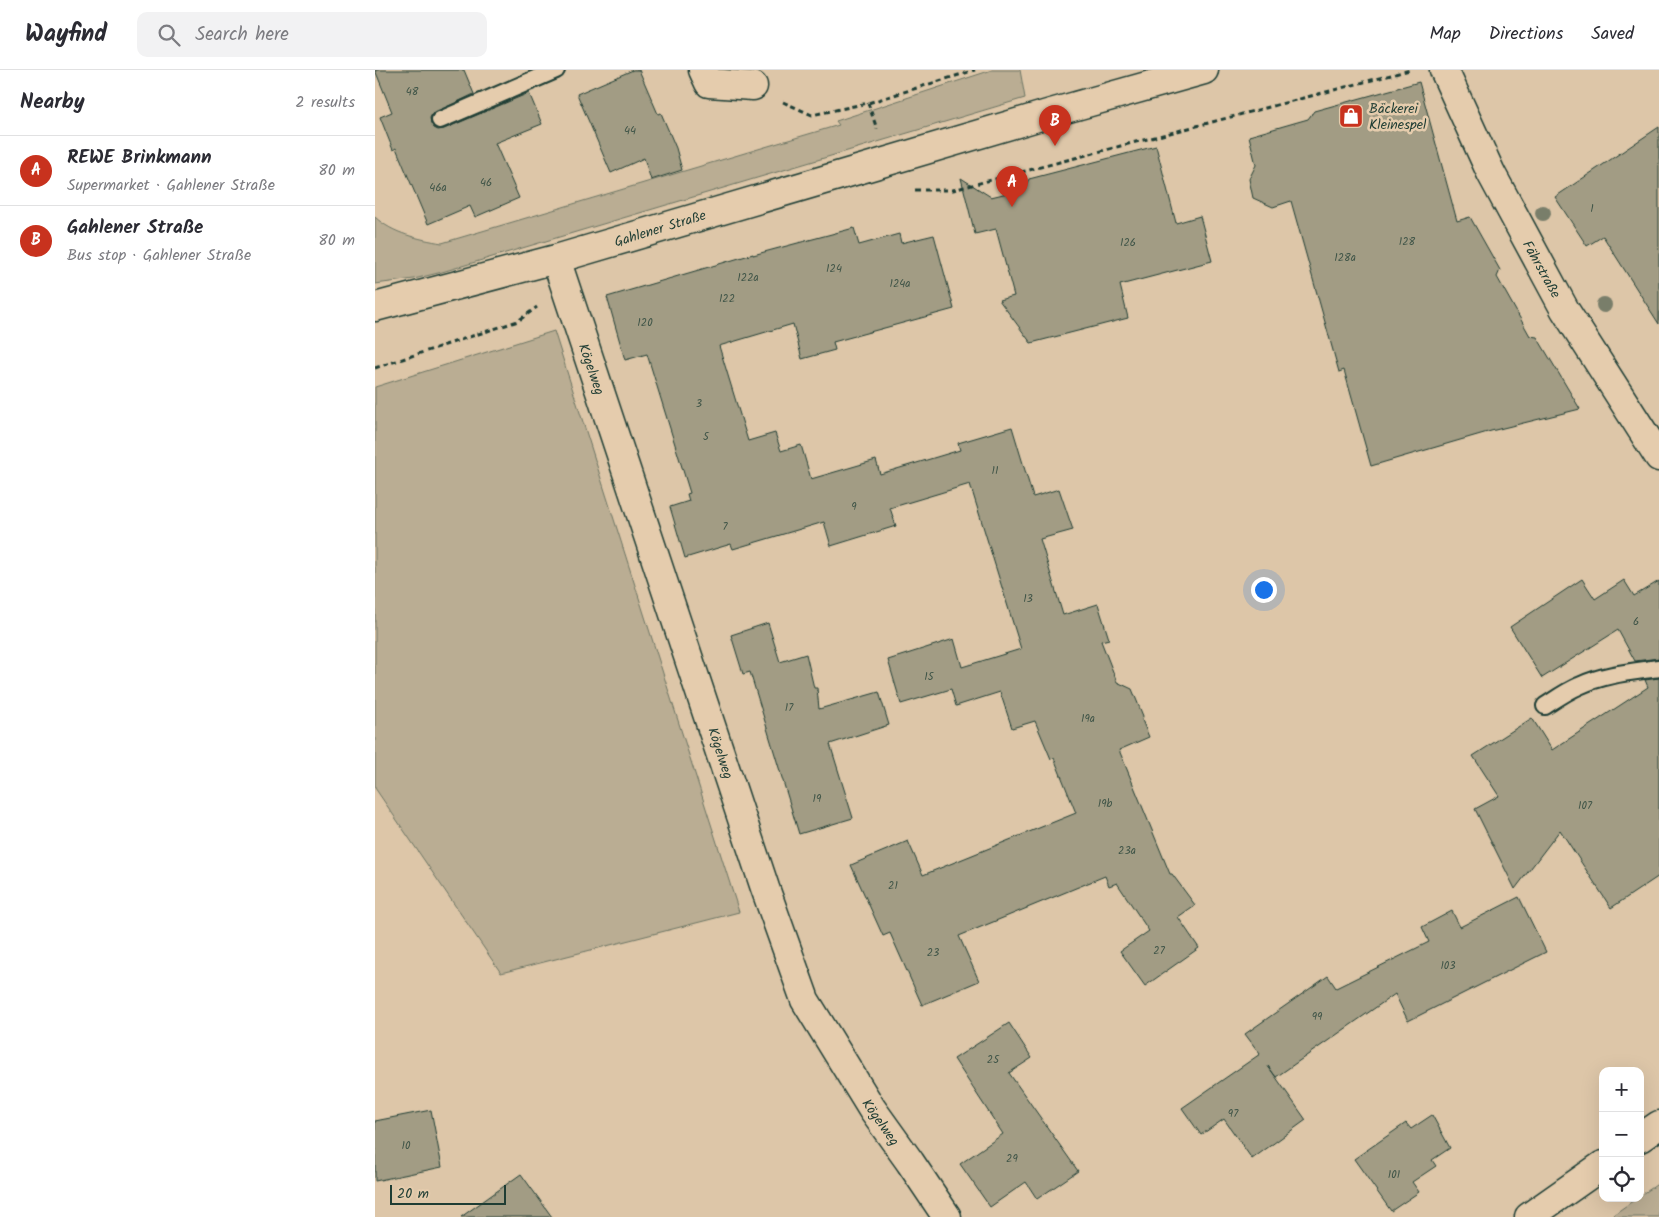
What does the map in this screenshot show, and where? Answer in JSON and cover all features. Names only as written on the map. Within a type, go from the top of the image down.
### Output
[{"type":"street","points":[[703,70],[709,83],[753,86]]},
{"type":"street","name":"Gahlener Straße","points":[[375,307],[556,259],[1032,118],[1204,70]]},
{"type":"street","name":"Fährstraße","points":[[1444,70],[1491,173],[1560,302],[1656,446]]},
{"type":"street","name":"Kögelweg","points":[[556,259],[805,1000],[872,1109],[947,1217]]},
{"type":"street","points":[[1644,1135],[1659,1125]]},
{"type":"street","points":[[1529,1217],[1599,1168]]},
{"type":"lane","points":[[440,120],[556,70]]},
{"type":"lane","points":[[1545,706],[1578,686],[1598,678],[1659,668]]},
{"type":"path","points":[[753,86],[769,96],[812,115],[868,103],[975,70]]},
{"type":"path","points":[[913,190],[953,190],[1410,70]]},
{"type":"path","points":[[868,103],[871,113]]},
{"type":"path","points":[[375,368],[518,321],[565,287]]},
{"type":"shaded area","points":[[992,70],[1020,70],[1025,98],[442,272],[414,279],[375,284],[375,217],[398,232],[442,243],[839,125],[836,121]]},
{"type":"shaded area","points":[[554,331],[739,912],[501,973],[375,788],[375,387]]},
{"type":"shaded area","points":[[1659,1183],[1659,1217],[1610,1217],[1631,1202],[1644,1202],[1644,1193]]},
{"type":"building","points":[[375,70],[464,70],[474,94],[432,114],[430,118],[431,123],[438,130],[529,93],[542,124],[495,143],[519,198],[475,217],[470,206],[428,224],[396,148],[393,150],[380,117],[392,112]]},
{"type":"building","points":[[633,70],[639,70],[658,114],[661,113],[676,148],[682,170],[651,180],[644,158],[611,173],[577,94]]},
{"type":"building","points":[[1419,82],[1457,221],[1470,217],[1500,270],[1497,277],[1530,336],[1537,337],[1580,409],[1491,431],[1371,466],[1344,370],[1339,372],[1291,201],[1273,207],[1253,198],[1249,179],[1256,165],[1249,136],[1308,119],[1314,111]]},
{"type":"building","points":[[1659,127],[1659,324],[1603,236],[1587,246],[1555,197]]},
{"type":"building","points":[[1156,146],[1176,223],[1200,216],[1212,261],[1120,285],[1128,318],[1031,343],[999,300],[1014,296],[996,229],[975,234],[961,178],[991,197],[1024,189],[1029,179]]},
{"type":"building","points":[[854,228],[859,245],[899,234],[901,243],[934,235],[954,309],[833,342],[835,350],[802,359],[793,324],[719,346],[748,441],[775,433],[781,451],[801,445],[811,479],[876,460],[880,474],[960,450],[958,443],[1012,427],[1033,497],[1059,489],[1073,530],[1040,539],[1063,615],[1098,604],[1109,639],[1101,641],[1117,682],[1132,689],[1149,737],[1119,750],[1170,874],[1172,874],[1195,905],[1178,917],[1199,948],[1145,986],[1120,951],[1149,931],[1117,883],[1109,886],[1105,876],[959,936],[979,981],[922,1005],[890,933],[883,936],[851,865],[908,841],[923,875],[1076,813],[1054,758],[1051,759],[1035,721],[1012,728],[1000,692],[956,706],[951,689],[901,704],[888,660],[954,639],[962,667],[1021,649],[970,484],[890,508],[896,526],[831,546],[824,522],[733,549],[731,544],[685,558],[670,507],[689,501],[687,494],[690,493],[647,354],[625,360],[607,297],[753,254]]},
{"type":"building","points":[[1582,579],[1595,599],[1624,580],[1634,596],[1659,581],[1659,658],[1635,661],[1618,630],[1542,678],[1510,627]]},
{"type":"building","points":[[768,623],[780,662],[806,654],[814,688],[817,688],[819,709],[879,692],[889,725],[830,744],[853,818],[799,834],[750,672],[743,674],[731,635]]},
{"type":"building","points":[[1659,678],[1659,876],[1611,908],[1560,830],[1515,889],[1475,809],[1499,796],[1473,756],[1532,718],[1552,750],[1648,687],[1645,680]]},
{"type":"building","points":[[1519,897],[1546,952],[1408,1021],[1395,994],[1276,1077],[1268,1066],[1306,1120],[1252,1159],[1224,1119],[1201,1135],[1182,1108],[1260,1054],[1245,1034],[1328,976],[1336,988],[1429,942],[1422,927],[1452,911],[1460,927]]},
{"type":"building","points":[[1009,1023],[1032,1058],[1009,1073],[1078,1171],[1037,1199],[1026,1182],[990,1207],[960,1164],[1003,1134],[954,1059]]},
{"type":"building","points":[[431,1110],[442,1167],[375,1181],[375,1121]]},
{"type":"building","points":[[1432,1115],[1450,1148],[1432,1160],[1436,1166],[1412,1182],[1419,1192],[1391,1211],[1354,1159],[1406,1123],[1411,1129]]},
{"type":"building","points":[[521,1174],[552,1217],[461,1217]]},
{"type":"place","name":"Bäckerei Kleinespel","points":[[1351,116]]},
{"type":"place","name":"Gahlener Straße","points":[[1055,146]]},
{"type":"place","name":"REWE Brinkmann","points":[[1012,207]]}]
